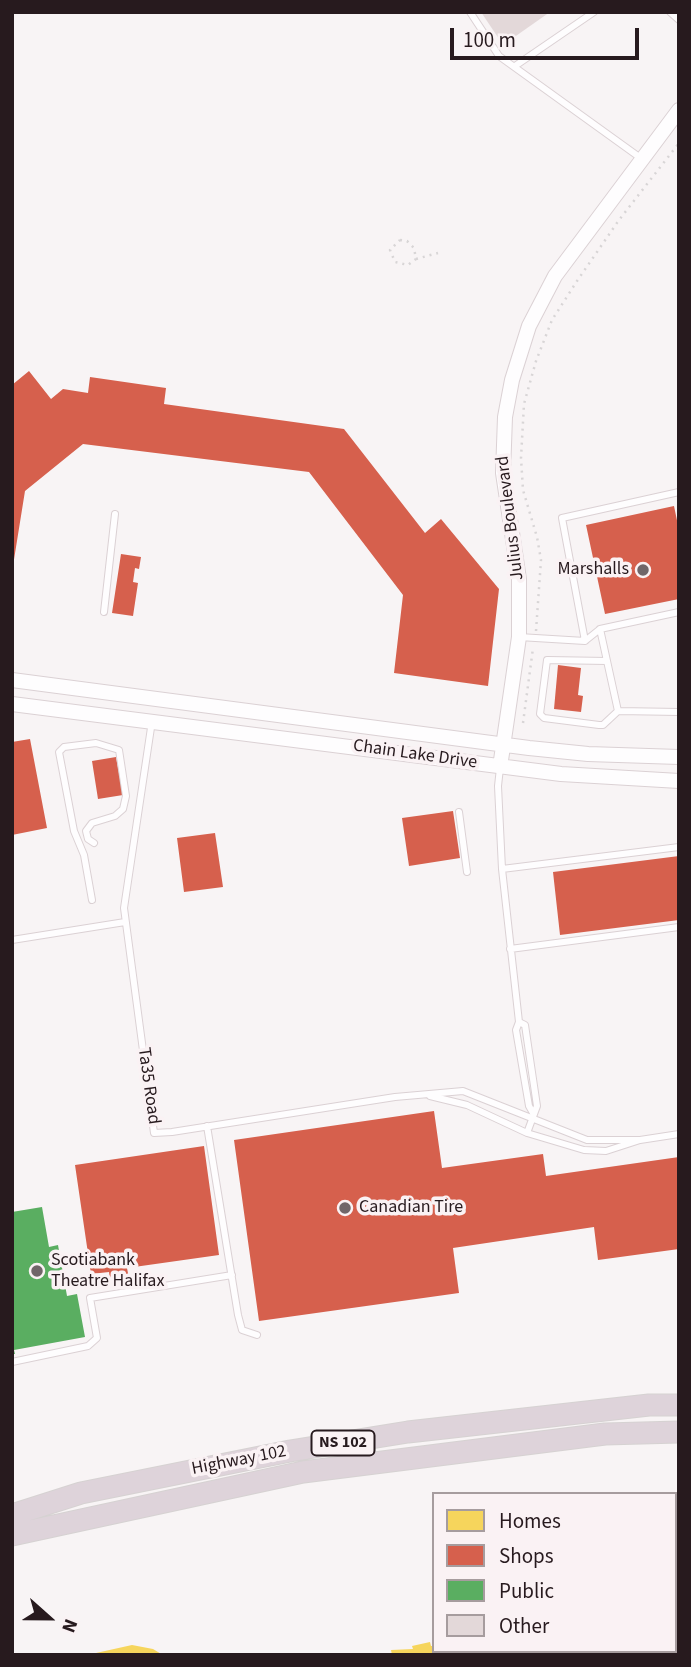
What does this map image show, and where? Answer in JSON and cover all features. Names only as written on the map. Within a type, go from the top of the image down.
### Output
[{"type":"highway","name":"Highway 102","points":[[12,1515],[81,1493],[290,1451],[408,1432],[649,1405],[679,1405]]},
{"type":"highway","name":"Highway 102","points":[[12,1535],[303,1472],[605,1434],[679,1432]]},
{"type":"street","name":"Julius Boulevard","points":[[500,766],[519,637],[518,571],[503,473],[505,426],[512,380],[529,327],[555,276],[679,110]]},
{"type":"street","name":"Chain Lake Drive","points":[[12,680],[503,745],[588,754],[679,757]]},
{"type":"street","points":[[152,721],[155,700]]},
{"type":"street","name":"Chain Lake Drive","points":[[12,704],[579,776],[679,781]]},
{"type":"lane","points":[[470,12],[499,56],[642,159]]},
{"type":"lane","points":[[515,66],[594,12]]},
{"type":"lane","points":[[670,12],[679,20]]},
{"type":"lane","points":[[585,641],[562,517],[679,492]]},
{"type":"lane","points":[[104,612],[116,514]]},
{"type":"lane","points":[[519,637],[585,641],[600,629],[679,612]]},
{"type":"lane","points":[[600,629],[618,711]]},
{"type":"lane","points":[[607,661],[548,660],[540,714],[544,718],[603,725],[618,711],[679,712]]},
{"type":"lane","points":[[12,940],[125,922],[125,894],[152,721]]},
{"type":"lane","points":[[92,900],[84,855],[74,831],[59,752],[64,747],[96,743],[119,750],[126,796],[123,809],[116,816],[92,823],[86,831],[88,839],[94,843]]},
{"type":"lane","points":[[500,766],[498,786],[502,869],[510,949],[519,1022],[525,1025],[537,1106],[527,1133]]},
{"type":"lane","points":[[459,812],[467,872]]},
{"type":"lane","points":[[502,869],[679,847]]},
{"type":"lane","name":"Ta35 Road","points":[[125,922],[154,1133],[362,1101],[463,1091],[532,1116],[587,1140],[640,1140],[679,1134]]},
{"type":"lane","points":[[510,949],[679,927]]},
{"type":"lane","name":"Ta35 Road","points":[[426,1095],[467,1105],[527,1133],[584,1150],[606,1151],[640,1140]]},
{"type":"lane","points":[[207,1126],[242,1330],[257,1335]]},
{"type":"lane","points":[[12,1362],[88,1346],[97,1338],[90,1298],[232,1275]]},
{"type":"path","points":[[523,723],[535,638],[541,560],[523,490],[521,458],[524,404],[536,361],[552,320],[619,220],[679,143]]},
{"type":"path","points":[[416,259],[414,248],[407,241],[400,240],[390,250],[395,262],[408,265],[416,259],[438,253]]},
{"type":"building: Homes","points":[[677,1558],[679,1558],[677,1604]]},
{"type":"building: Homes","points":[[430,1642],[432,1653],[468,1655],[392,1655],[391,1650],[413,1649],[412,1646]]},
{"type":"building: Homes","points":[[132,1645],[153,1649],[163,1655],[87,1655]]},
{"type":"building: Shops","points":[[29,371],[51,399],[63,389],[88,393],[90,377],[166,388],[164,404],[344,429],[425,533],[441,519],[499,589],[488,686],[394,673],[403,595],[309,472],[83,444],[25,491],[12,572],[12,385]]},
{"type":"building: Shops","points":[[674,506],[679,530],[679,599],[605,614],[586,525]]},
{"type":"building: Shops","points":[[121,554],[141,557],[139,569],[135,568],[133,582],[138,583],[133,616],[112,613]]},
{"type":"building: Shops","points":[[558,665],[581,668],[578,695],[583,696],[581,712],[554,709]]},
{"type":"building: Shops","points":[[30,739],[47,828],[12,835],[12,742]]},
{"type":"building: Shops","points":[[116,757],[123,795],[98,799],[92,761]]},
{"type":"building: Shops","points":[[453,811],[460,858],[409,866],[402,818]]},
{"type":"building: Shops","points":[[215,833],[223,887],[184,892],[177,838]]},
{"type":"building: Shops","points":[[679,856],[679,920],[560,935],[553,872]]},
{"type":"building: Shops","name":"Canadian Tire","points":[[434,1111],[442,1168],[543,1154],[546,1176],[679,1157],[679,1249],[598,1260],[594,1227],[453,1248],[459,1293],[259,1321],[234,1140]]},
{"type":"building: Shops","points":[[204,1146],[219,1255],[127,1268],[130,1284],[111,1286],[109,1272],[91,1274],[75,1165]]},
{"type":"building: Public","name":"Scotiabank Theatre Halifax","points":[[42,1207],[49,1247],[58,1245],[67,1296],[77,1294],[85,1337],[14,1350],[15,1354],[12,1354],[12,1212]]},
{"type":"building: Other","points":[[481,12],[550,12],[503,45]]},
{"type":"place","name":"Marshalls","points":[[643,570]]},
{"type":"place","name":"Canadian Tire","points":[[345,1208]]},
{"type":"place","name":"Scotiabank Theatre Halifax","points":[[37,1271]]}]
